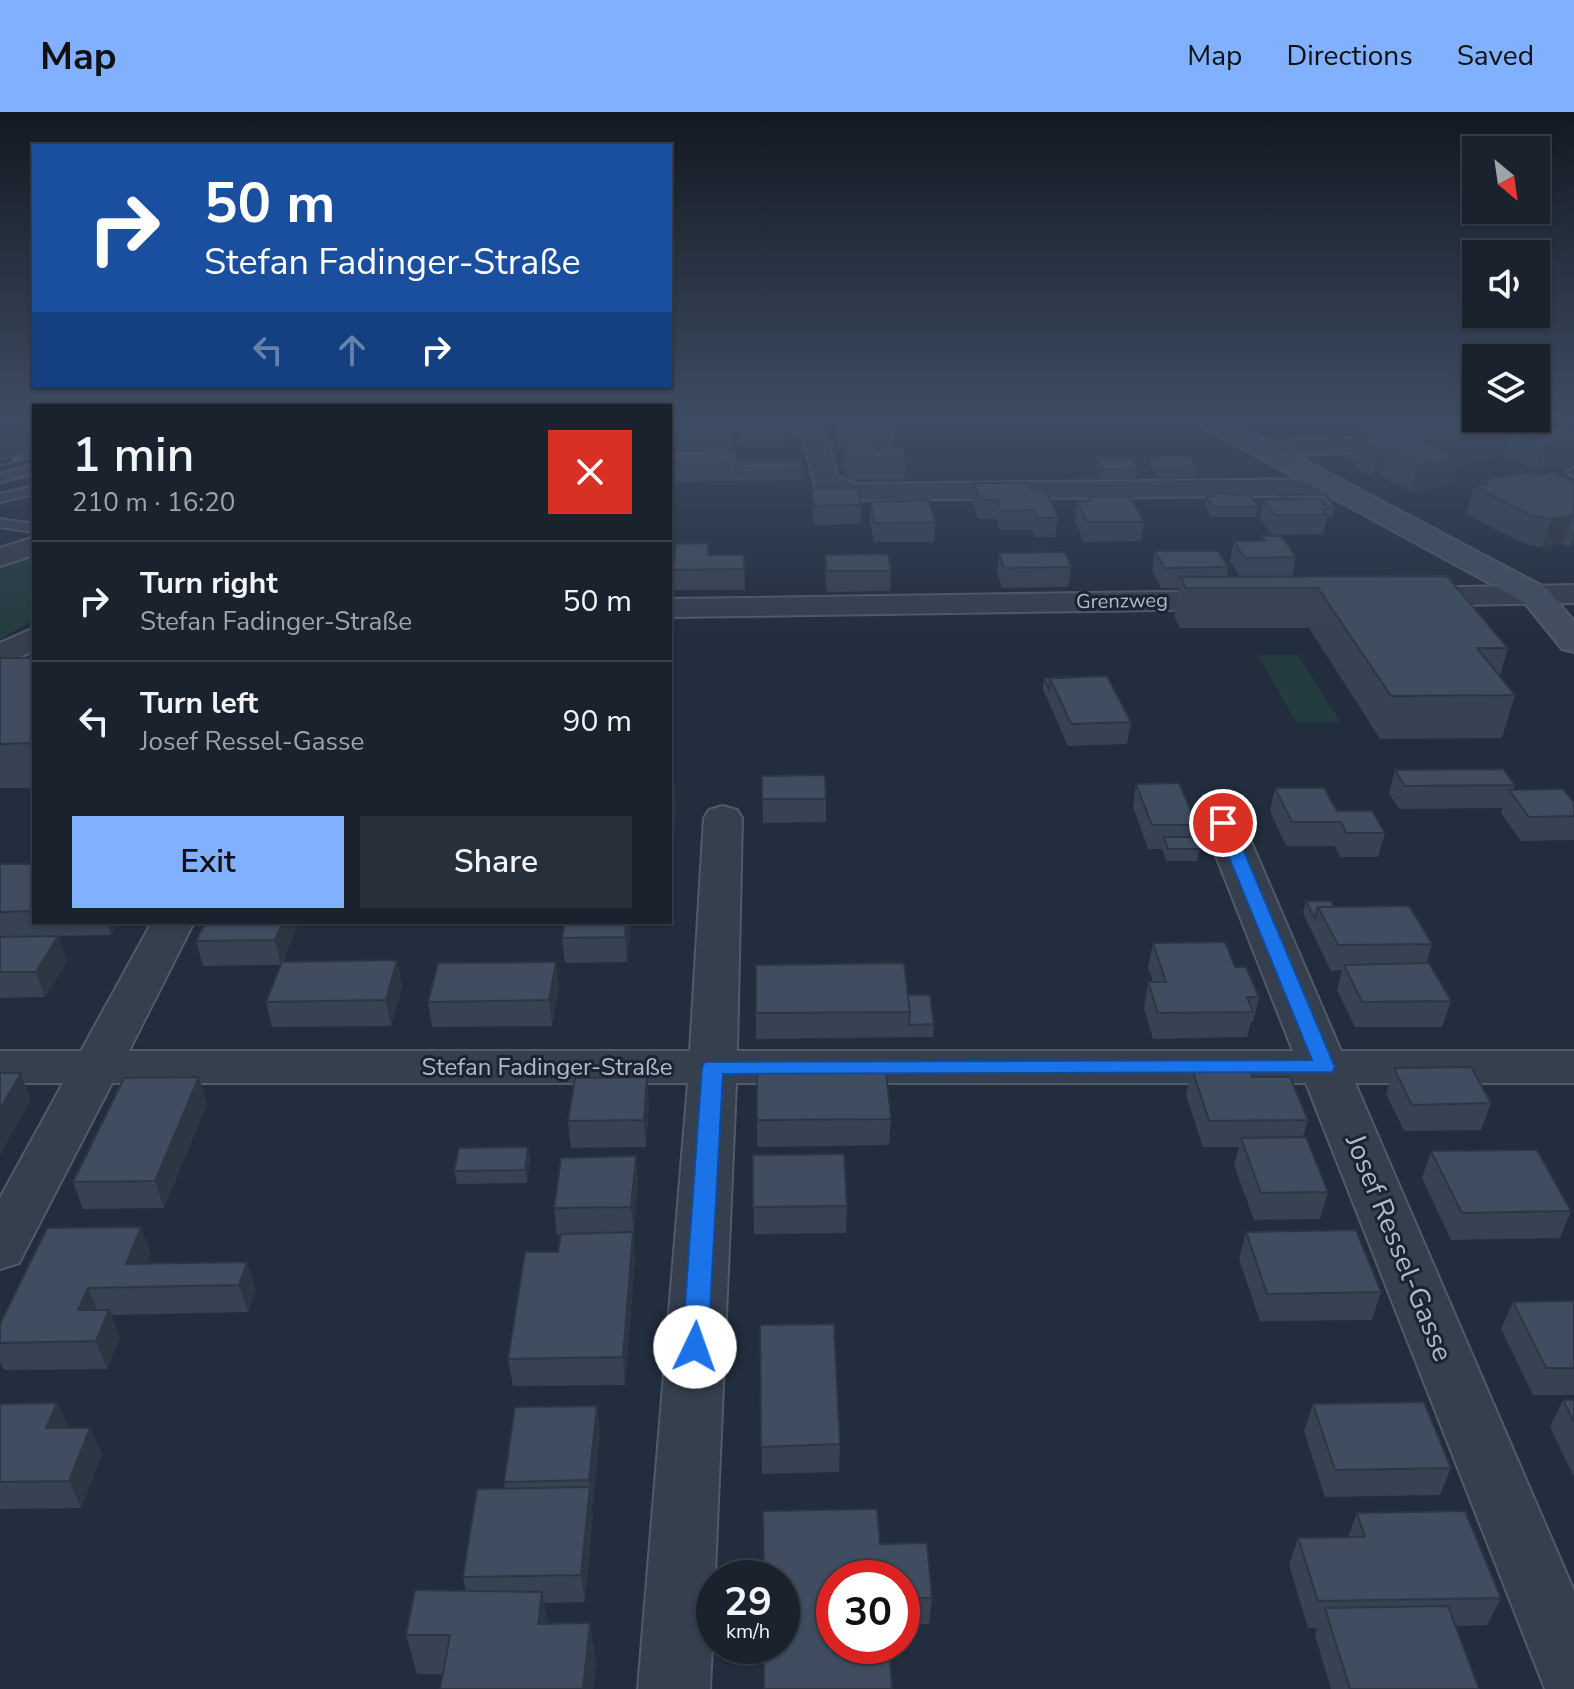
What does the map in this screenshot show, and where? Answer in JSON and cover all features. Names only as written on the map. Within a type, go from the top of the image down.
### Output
[{"type":"main road","points":[[1344,492],[1535,595],[1574,642]]},
{"type":"street","points":[[852,492],[893,492]]},
{"type":"street","points":[[0,557],[32,547]]},
{"type":"street","points":[[1377,598],[1574,594]]},
{"type":"street","name":"Grenzweg","points":[[672,608],[1267,599]]},
{"type":"street","points":[[0,656],[32,639]]},
{"type":"street","points":[[674,1689],[713,1067],[723,818]]},
{"type":"street","name":"Josef Ressel-Gasse","points":[[1223,823],[1574,1674]]},
{"type":"street","points":[[0,1248],[172,924]]},
{"type":"street","name":"Stefan Fadinger-Straße","points":[[0,1067],[1574,1067]]},
{"type":"lane","points":[[0,498],[27,492]]},
{"type":"lane","points":[[0,523],[32,528]]},
{"type":"green space","points":[[32,550],[32,621],[0,639],[0,560]]},
{"type":"green space","points":[[1258,655],[1298,655],[1340,722],[1296,722]]},
{"type":"building","points":[[812,492],[859,492],[861,505],[814,506]]},
{"type":"building","points":[[977,492],[1046,492],[1058,518],[1037,518],[1034,510],[1001,511],[997,500],[980,500]]},
{"type":"building","points":[[1485,492],[1574,492],[1574,516],[1551,519],[1531,515]]},
{"type":"building","points":[[1213,493],[1250,495],[1258,507],[1213,507],[1206,496],[1215,496]]},
{"type":"building","points":[[1325,494],[1335,506],[1327,507],[1320,499],[1283,499],[1279,495]]},
{"type":"building","points":[[1089,497],[1130,497],[1144,522],[1087,522],[1077,501],[1092,501]]},
{"type":"building","points":[[1320,499],[1328,509],[1322,509],[1327,515],[1275,515],[1263,500]]},
{"type":"building","points":[[929,500],[935,522],[875,523],[871,502]]},
{"type":"building","points":[[1262,536],[1281,536],[1296,557],[1245,558],[1234,541],[1265,541]]},
{"type":"building","points":[[708,543],[708,555],[744,555],[744,569],[673,570],[676,544]]},
{"type":"building","points":[[1155,551],[1218,551],[1228,567],[1164,568]]},
{"type":"building","points":[[1065,552],[1071,567],[1004,568],[999,553]]},
{"type":"building","points":[[888,554],[891,571],[827,571],[825,555]]},
{"type":"building","points":[[1447,576],[1508,648],[1477,648],[1515,695],[1391,696],[1318,588],[1186,588],[1180,577]]},
{"type":"building","points":[[0,658],[32,658],[32,743],[0,744]]},
{"type":"building","points":[[1107,676],[1131,722],[1071,724],[1050,678]]},
{"type":"building","points":[[1503,769],[1515,785],[1405,786],[1395,770]]},
{"type":"building","points":[[825,775],[826,799],[762,799],[762,776]]},
{"type":"building","points":[[1179,783],[1197,825],[1152,825],[1136,784]]},
{"type":"building","points":[[672,785],[675,785],[672,825]]},
{"type":"building","points":[[1275,788],[1324,788],[1337,811],[1372,811],[1385,833],[1346,833],[1341,822],[1292,822]]},
{"type":"building","points":[[1563,789],[1574,802],[1574,816],[1529,817],[1509,790]]},
{"type":"building","points":[[1164,837],[1195,837],[1200,849],[1168,849]]},
{"type":"building","points":[[0,864],[32,864],[32,911],[0,912]]},
{"type":"building","points":[[1306,901],[1331,901],[1334,907],[1318,907],[1315,919]]},
{"type":"building","points":[[1409,906],[1432,944],[1338,945],[1318,907]]},
{"type":"building","points":[[205,924],[282,924],[275,940],[196,941]]},
{"type":"building","points":[[565,924],[626,924],[625,937],[562,938]]},
{"type":"building","points":[[58,936],[36,972],[0,972],[0,937]]},
{"type":"building","points":[[1225,942],[1235,967],[1246,967],[1259,997],[1247,997],[1253,1012],[1158,1013],[1148,982],[1166,982],[1153,943]]},
{"type":"building","points":[[397,960],[386,1000],[266,1002],[282,962]]},
{"type":"building","points":[[556,962],[549,1000],[428,1002],[438,963]]},
{"type":"building","points":[[904,963],[910,1012],[756,1013],[756,965]]},
{"type":"building","points":[[1429,963],[1451,1001],[1362,1002],[1344,965]]},
{"type":"building","points":[[908,995],[930,995],[934,1024],[909,1025]]},
{"type":"building","points":[[1471,1067],[1491,1103],[1412,1105],[1394,1068]]},
{"type":"building","points":[[1250,1068],[1252,1077],[1290,1077],[1308,1120],[1209,1121],[1192,1069]]},
{"type":"building","points":[[886,1071],[891,1119],[757,1120],[757,1072]]},
{"type":"building","points":[[0,1073],[21,1073],[0,1109]]},
{"type":"building","points":[[199,1077],[155,1181],[73,1182],[124,1078]]},
{"type":"building","points":[[647,1077],[644,1120],[568,1121],[575,1078]]},
{"type":"building","points":[[1306,1137],[1328,1192],[1261,1193],[1241,1138]]},
{"type":"building","points":[[528,1147],[525,1170],[454,1171],[459,1148]]},
{"type":"building","points":[[1537,1150],[1571,1211],[1462,1213],[1431,1151]]},
{"type":"building","points":[[844,1154],[847,1206],[753,1207],[753,1155]]},
{"type":"building","points":[[636,1156],[631,1207],[554,1208],[561,1158]]},
{"type":"building","points":[[141,1227],[126,1264],[247,1262],[239,1285],[88,1288],[78,1310],[109,1310],[96,1341],[0,1343],[0,1324],[47,1228]]},
{"type":"building","points":[[1356,1230],[1381,1292],[1267,1294],[1246,1232]]},
{"type":"building","points":[[633,1232],[623,1357],[508,1359],[525,1252],[558,1252],[561,1234]]},
{"type":"building","points":[[1574,1301],[1574,1368],[1546,1368],[1513,1302]]},
{"type":"building","points":[[834,1324],[840,1444],[761,1447],[760,1325]]},
{"type":"building","points":[[1563,1400],[1574,1400],[1574,1422]]},
{"type":"building","points":[[1424,1402],[1451,1468],[1335,1470],[1313,1404]]},
{"type":"building","points":[[57,1403],[46,1428],[90,1428],[69,1481],[0,1482],[0,1404]]},
{"type":"building","points":[[597,1406],[589,1480],[504,1482],[515,1407]]},
{"type":"building","points":[[590,1487],[581,1575],[463,1577],[477,1489]]},
{"type":"building","points":[[877,1509],[880,1544],[927,1543],[932,1598],[920,1598],[920,1560],[816,1560],[816,1664],[890,1664],[892,1689],[764,1689],[764,1664],[800,1664],[800,1560],[764,1560],[763,1511]]},
{"type":"building","points":[[1465,1511],[1501,1598],[1318,1601],[1298,1538],[1365,1537],[1357,1513]]},
{"type":"building","points":[[415,1590],[542,1592],[538,1624],[590,1623],[583,1689],[440,1689],[450,1635],[406,1635]]},
{"type":"building","points":[[1448,1606],[1479,1689],[1350,1689],[1325,1608]]},
{"type":"route","points":[[695,1347],[713,1067],[1325,1067],[1223,823]]}]
